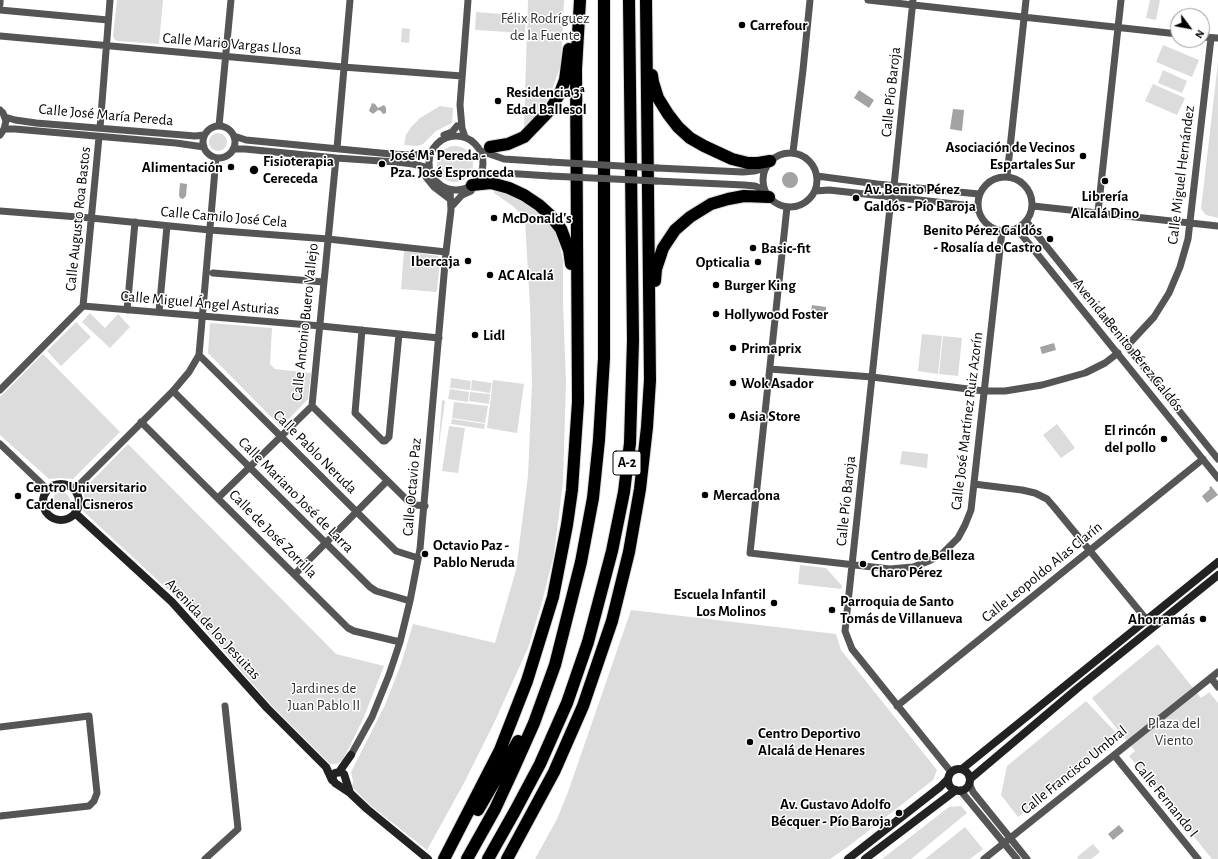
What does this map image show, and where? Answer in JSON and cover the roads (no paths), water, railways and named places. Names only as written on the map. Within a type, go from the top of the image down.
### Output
[{"type":"highway","points":[[482,147],[508,144],[524,137],[550,110],[560,93],[565,80],[574,0]]},
{"type":"highway","points":[[447,854],[500,750],[527,681],[553,597],[567,524],[572,490],[578,402],[576,77],[580,0]]},
{"type":"highway","name":"A-2","points":[[467,859],[495,809],[531,730],[555,665],[581,562],[593,498],[599,440],[604,358],[604,0]]},
{"type":"highway","name":"A-2","points":[[488,859],[540,764],[567,702],[588,642],[612,551],[624,492],[630,443],[633,340],[630,0]]},
{"type":"highway","points":[[507,859],[554,772],[580,713],[612,621],[629,552],[640,489],[647,427],[650,380],[646,0]]},
{"type":"highway","points":[[647,25],[653,82],[658,98],[678,127],[690,138],[732,159],[748,163],[767,164]]},
{"type":"highway","points":[[478,181],[509,188],[524,195],[539,204],[561,229],[569,250],[573,275],[578,335]]},
{"type":"highway","points":[[650,380],[653,364],[654,289],[656,270],[663,248],[676,230],[685,221],[711,204],[744,196],[766,194]]},
{"type":"highway","points":[[447,854],[468,827],[517,743],[530,714],[549,662],[565,627]]},
{"type":"street","name":"Calle Augusto Roa Bastos","points":[[100,128],[110,0]]},
{"type":"street","points":[[219,126],[231,0]]},
{"type":"street","points":[[337,148],[350,0]]},
{"type":"street","points":[[456,136],[459,127],[468,0]]},
{"type":"street","points":[[793,152],[810,0]]},
{"type":"street","points":[[868,0],[913,2],[1024,17],[1170,33]]},
{"type":"street","points":[[1007,176],[1026,0]]},
{"type":"street","points":[[1098,212],[1121,0]]},
{"type":"street","name":"Calle Pío Baroja","points":[[894,186],[913,2]]},
{"type":"street","points":[[0,10],[108,20]]},
{"type":"street","name":"Calle Mario Vargas Llosa","points":[[0,36],[343,67],[462,76]]},
{"type":"street","name":"Calle Miguel Hernández","points":[[1127,346],[1154,317],[1169,293],[1180,267],[1188,239],[1215,38]]},
{"type":"street","points":[[0,110],[5,117],[6,126],[2,132]]},
{"type":"street","name":"Calle José María Pereda","points":[[5,117],[36,123],[195,136],[204,135]]},
{"type":"street","points":[[219,126],[230,130],[234,136],[235,143],[233,149],[227,156],[216,158],[211,156],[206,151],[203,141],[204,135],[208,130],[219,126]]},
{"type":"street","points":[[419,165],[424,170],[426,177],[434,187],[451,205],[478,181],[483,167],[482,147],[476,138],[459,127]]},
{"type":"street","points":[[459,127],[465,137]]},
{"type":"street","points":[[405,155],[407,152],[423,152],[440,138],[459,127]]},
{"type":"street","name":"Calle José María Pereda","points":[[2,132],[15,129],[204,147]]},
{"type":"street","points":[[234,136],[246,140],[405,155],[430,153]]},
{"type":"street","points":[[456,136],[465,137],[482,147],[504,159],[743,172],[754,171],[782,153],[793,152],[809,160],[817,176],[817,184],[815,191],[804,204],[796,207],[787,207],[776,204],[755,186],[744,185],[504,173],[478,181],[458,190],[450,190],[437,183],[432,176],[429,168],[430,153],[438,142],[444,138],[456,136]]},
{"type":"street","name":"Calle Augusto Roa Bastos","points":[[0,390],[83,306],[99,137]]},
{"type":"street","points":[[233,149],[396,162],[429,168]]},
{"type":"street","points":[[74,489],[173,391],[189,372],[198,355],[216,158]]},
{"type":"street","name":"Calle Antonio Buero Vallejo","points":[[218,498],[312,406],[321,326],[336,158]]},
{"type":"street","points":[[766,194],[762,181],[767,164]]},
{"type":"street","points":[[817,176],[894,186],[979,194]]},
{"type":"street","points":[[1007,176],[1017,178],[1023,183],[1029,190],[1033,206],[1026,221],[1017,228],[1002,231],[991,227],[986,223],[978,210],[978,202],[979,194],[987,183],[995,178],[1007,176]]},
{"type":"street","name":"Calle Octavio Paz","points":[[339,777],[372,717],[389,675],[400,642],[410,601],[418,558],[424,506],[451,205],[450,190]]},
{"type":"street","name":"Calle Octavio Paz","points":[[451,205],[458,190]]},
{"type":"street","points":[[815,191],[834,190],[891,198],[964,205],[978,210]]},
{"type":"street","name":"Calle Pío Baroja","points":[[891,198],[845,631],[852,649],[949,776]]},
{"type":"street","points":[[1033,206],[1218,226]]},
{"type":"street","points":[[787,207],[770,369],[872,377],[984,391],[1005,391],[1042,385],[1085,373],[1105,363],[1118,353]]},
{"type":"street","name":"Calle Camilo José Cela","points":[[0,211],[328,239],[446,252]]},
{"type":"street","name":"Avenida Benito Pérez Galdós","points":[[1026,221],[1218,459]]},
{"type":"street","points":[[127,310],[135,222]]},
{"type":"street","points":[[159,312],[167,226]]},
{"type":"street","name":"Avenida Benito Pérez Galdós","points":[[1017,228],[1218,478]]},
{"type":"street","name":"Calle José Martínez Ruiz Azorín","points":[[770,369],[750,553],[890,569],[913,567],[942,554],[958,538],[971,510],[1002,231]]},
{"type":"street","points":[[213,273],[324,282]]},
{"type":"street","name":"Calle Miguel Ángel Asturias","points":[[83,306],[321,326],[439,338]]},
{"type":"street","points":[[362,330],[355,412],[383,441],[389,437],[399,334]]},
{"type":"street","name":"Calle Pablo Neruda","points":[[198,355],[396,551],[418,558]]},
{"type":"street","name":"Calle Mariano José de Larra","points":[[173,391],[370,587],[376,591],[410,601]]},
{"type":"street","points":[[312,406],[408,501],[416,505],[424,506]]},
{"type":"street","name":"Calle de José Zorrilla","points":[[141,422],[348,628],[354,631],[400,642]]},
{"type":"street","points":[[0,444],[47,489]]},
{"type":"street","points":[[1212,451],[1218,446]]},
{"type":"street","name":"Calle Leopoldo Alas Clarín","points":[[897,706],[1203,459]]},
{"type":"street","points":[[294,574],[387,481]]},
{"type":"street","points":[[58,483],[70,485],[74,489],[78,493],[79,504],[75,513],[65,520],[54,519],[49,516],[43,506],[43,500],[47,489],[58,483]]},
{"type":"street","points":[[974,484],[1022,490],[1035,493],[1047,499],[1146,619]]},
{"type":"street","name":"Avenida de los Jesuitas","points":[[75,513],[172,602],[267,708],[326,767],[339,777]]},
{"type":"street","points":[[848,859],[940,787],[954,770],[962,769],[1218,562]]},
{"type":"street","points":[[864,859],[958,790],[967,787],[969,781],[1079,687],[1218,575]]},
{"type":"street","name":"Calle Francisco Umbral","points":[[984,859],[1218,672]]},
{"type":"street","points":[[1211,678],[1218,687]]},
{"type":"street","points":[[205,859],[238,829],[224,706]]},
{"type":"street","points":[[0,727],[90,716],[97,793],[94,801],[88,806],[0,816]]},
{"type":"street","name":"Calle Fernando I","points":[[1114,755],[1198,859]]},
{"type":"street","points":[[962,769],[967,772],[973,792],[1027,859]]},
{"type":"street","points":[[949,776],[950,786],[958,790],[1017,859]]},
{"type":"street","points":[[339,777],[350,793],[426,858]]},
{"type":"place","name":"Carrefour","points":[[742,25]]},
{"type":"place","name":"Residencia 3ª Edad Ballesol","points":[[498,101]]},
{"type":"place","name":"Asociación de Vecinos Espartales Sur","points":[[1083,156]]},
{"type":"place","name":"José Mª Pereda - Pza. José Espronceda","points":[[382,164]]},
{"type":"place","name":"Alimentación","points":[[231,167]]},
{"type":"place","name":"Fisioterapia Cereceda","points":[[254,170]]},
{"type":"place","name":"Librería Alcalá Dino","points":[[1105,181]]},
{"type":"place","name":"Av. Benito Pérez Galdós - Pío Baroja","points":[[856,198]]},
{"type":"place","name":"McDonald's","points":[[494,218]]},
{"type":"place","name":"Benito Pérez Galdós - Rosalía de Castro","points":[[1050,239]]},
{"type":"place","name":"Basic-fit","points":[[753,248]]},
{"type":"place","name":"Ibercaja","points":[[468,261]]},
{"type":"place","name":"Opticalia","points":[[758,262]]},
{"type":"place","name":"AC Alcalá","points":[[490,275]]},
{"type":"place","name":"Burger King","points":[[716,285]]},
{"type":"place","name":"Hollywood Foster","points":[[716,314]]},
{"type":"place","name":"Lidl","points":[[475,335]]},
{"type":"place","name":"Primaprix","points":[[733,348]]},
{"type":"place","name":"Wok Asador","points":[[733,383]]},
{"type":"place","name":"Asia Store","points":[[732,416]]},
{"type":"place","name":"El rincón del pollo","points":[[1164,439]]},
{"type":"place","name":"Mercadona","points":[[705,495]]},
{"type":"place","name":"Centro Universitario Cardenal Cisneros","points":[[18,496]]},
{"type":"place","name":"Octavio Paz - Pablo Neruda","points":[[425,554]]},
{"type":"place","name":"Centro de Belleza Charo Pérez","points":[[863,564]]},
{"type":"place","name":"Escuela Infantil Los Molinos","points":[[774,603]]},
{"type":"place","name":"Parroquia de Santo Tomás de Villanueva","points":[[832,610]]},
{"type":"place","name":"Ahorramás","points":[[1203,619]]},
{"type":"place","name":"Centro Deportivo Alcalá de Henares","points":[[750,742]]},
{"type":"place","name":"Av. Gustavo Adolfo Bécquer - Pío Baroja","points":[[899,813]]},
{"type":"park label","name":"Félix Rodríguez de la Fuente","points":[[545,26]]},
{"type":"park label","name":"Jardines de Juan Pablo II","points":[[324,696]]},
{"type":"park label","name":"Plaza del Viento","points":[[1174,732]]}]
